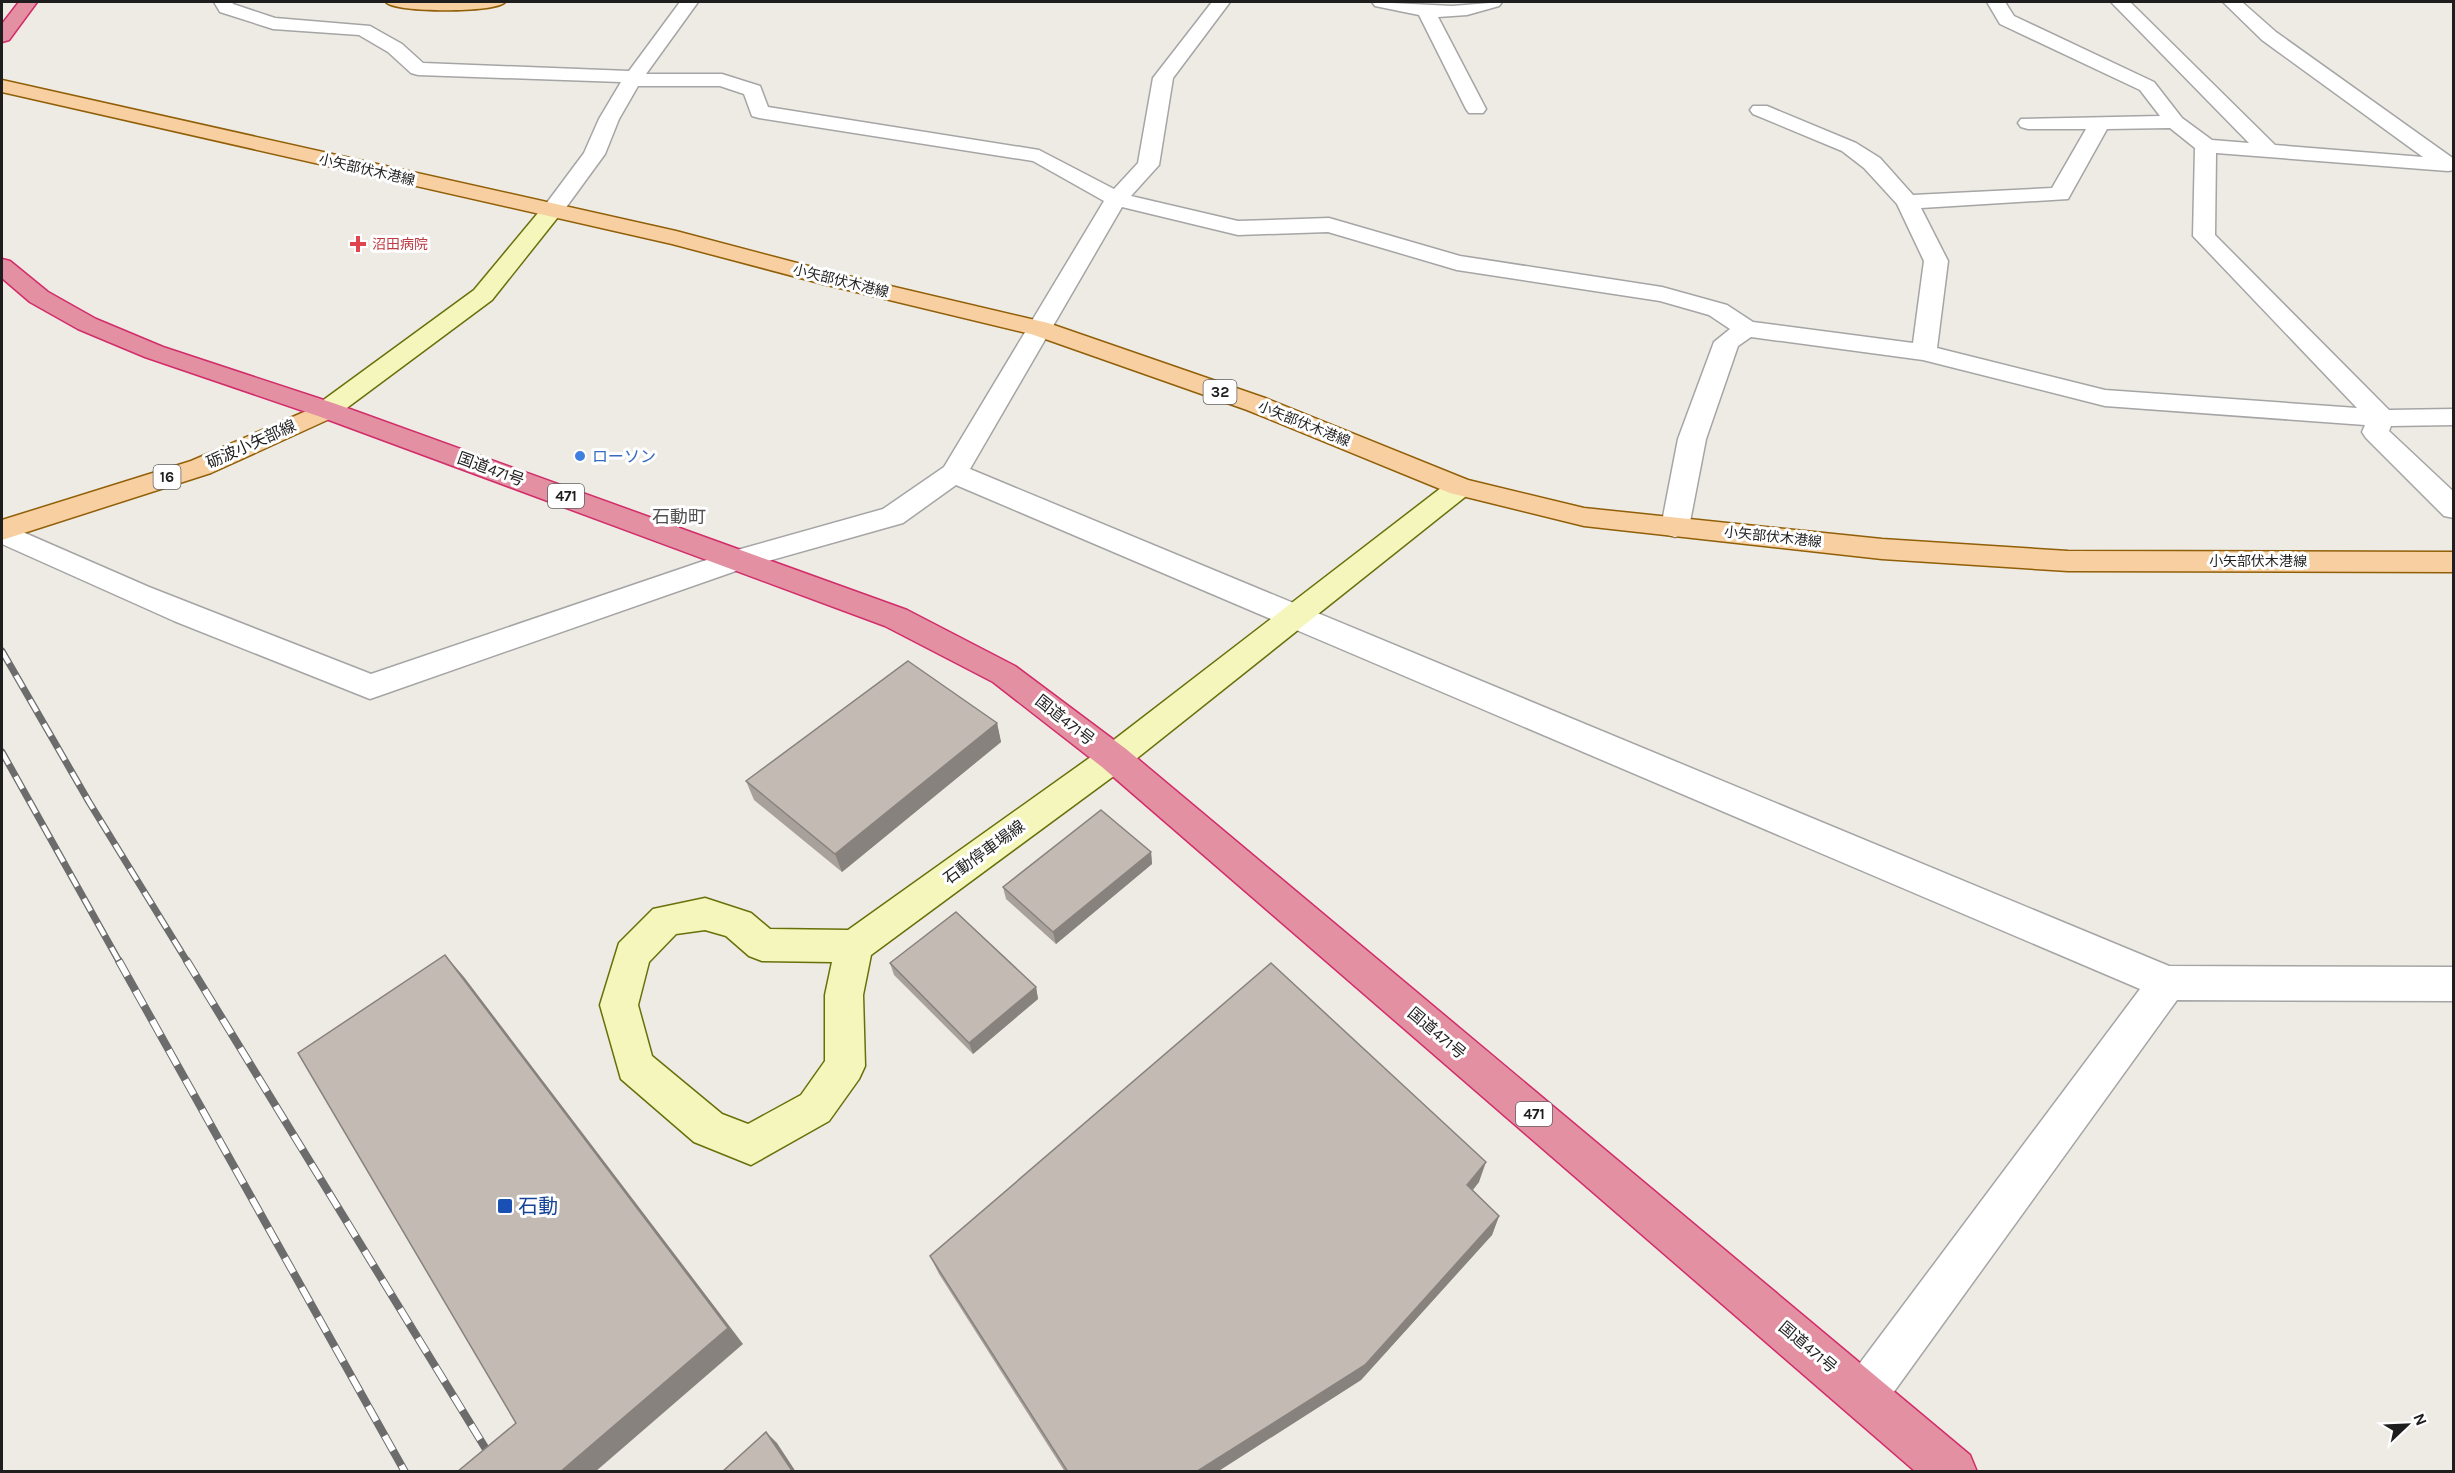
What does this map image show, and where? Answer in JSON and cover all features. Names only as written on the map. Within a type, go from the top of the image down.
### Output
[{"type":"highway","points":[[2,36],[29,4]]},
{"type":"highway","name":"国道471号","points":[[2,266],[39,297],[87,324],[154,352],[327,410],[740,559],[896,618],[1004,674],[1114,758],[1953,1472]]},
{"type":"main road","points":[[394,2],[452,5],[496,2]]},
{"type":"main road","name":"小矢部伏木港線","points":[[2,86],[551,212],[676,238],[831,279],[1038,328],[1256,404],[1460,487],[1584,517],[1882,549],[2068,561],[2454,562]]},
{"type":"main road","name":"砺波小矢部線","points":[[2,532],[201,467],[327,410]]},
{"type":"street","points":[[223,2],[226,8],[273,23],[363,30],[395,48],[418,69],[722,80],[753,90],[759,112],[1039,156],[1116,199],[1238,228],[1329,225],[1457,263],[1662,294],[1718,310],[1746,328],[1924,352],[2105,398],[2382,418],[2454,417]]},
{"type":"street","points":[[327,410],[483,295],[551,212],[594,154],[609,119],[633,78],[689,2]]},
{"type":"street","points":[[2,532],[164,605],[370,687],[740,559],[893,516],[954,474],[1116,199],[1148,165],[1163,78],[1221,2]]},
{"type":"street","points":[[1381,2],[1426,11],[1450,10],[1493,2]]},
{"type":"street","points":[[1996,2],[2007,20],[2147,87],[2175,122],[2206,146],[2266,149],[2451,167]]},
{"type":"street","points":[[2120,2],[2266,149]]},
{"type":"street","points":[[2232,2],[2269,36],[2451,167]]},
{"type":"street","points":[[1426,11],[1476,109]]},
{"type":"street","points":[[1760,110],[1849,147],[1872,163],[1906,202],[1936,261],[1924,352]]},
{"type":"street","points":[[1906,202],[2060,194],[2100,122]]},
{"type":"street","points":[[2028,123],[2175,122]]},
{"type":"street","points":[[2206,146],[2204,236],[2382,418]]},
{"type":"street","points":[[1675,527],[1692,439],[1727,342],[1746,328]]},
{"type":"street","points":[[2382,418],[2375,432],[2454,509]]},
{"type":"street","points":[[954,474],[2167,983],[2454,984]]},
{"type":"street","name":"石動停車場線","points":[[854,946],[1114,758],[1295,619],[1460,487]]},
{"type":"street","points":[[705,914],[738,924],[762,945],[854,946],[844,995],[845,1066],[815,1108],[751,1145],[708,1128],[635,1066],[619,1005],[632,954],[666,920],[705,914]]},
{"type":"street","points":[[1864,1395],[2167,983]]},
{"type":"building","points":[[908,661],[997,723],[835,854],[746,781]]},
{"type":"building","points":[[1101,810],[1151,852],[1053,932],[1003,887]]},
{"type":"building","points":[[956,912],[1036,987],[969,1043],[890,963]]},
{"type":"building","points":[[445,955],[728,1328],[560,1472],[457,1472],[516,1423],[298,1053]]},
{"type":"building","points":[[1271,963],[1486,1162],[1467,1185],[1499,1216],[1365,1365],[1196,1472],[1068,1472],[930,1256]]},
{"type":"building","points":[[766,1432],[793,1472],[722,1472]]},
{"type":"railway","points":[[2,651],[89,802],[188,963]]},
{"type":"railway","points":[[2,752],[120,963]]},
{"type":"railway","points":[[119,961],[405,1472]]},
{"type":"railway","points":[[187,961],[500,1472]]},
{"type":"place","name":"沼田病院","points":[[358,244]]},
{"type":"place","name":"ローソン","points":[[580,456]]},
{"type":"place","name":"石動","points":[[505,1206]]},
{"type":"district","name":"石動町","points":[[679,517]]}]
